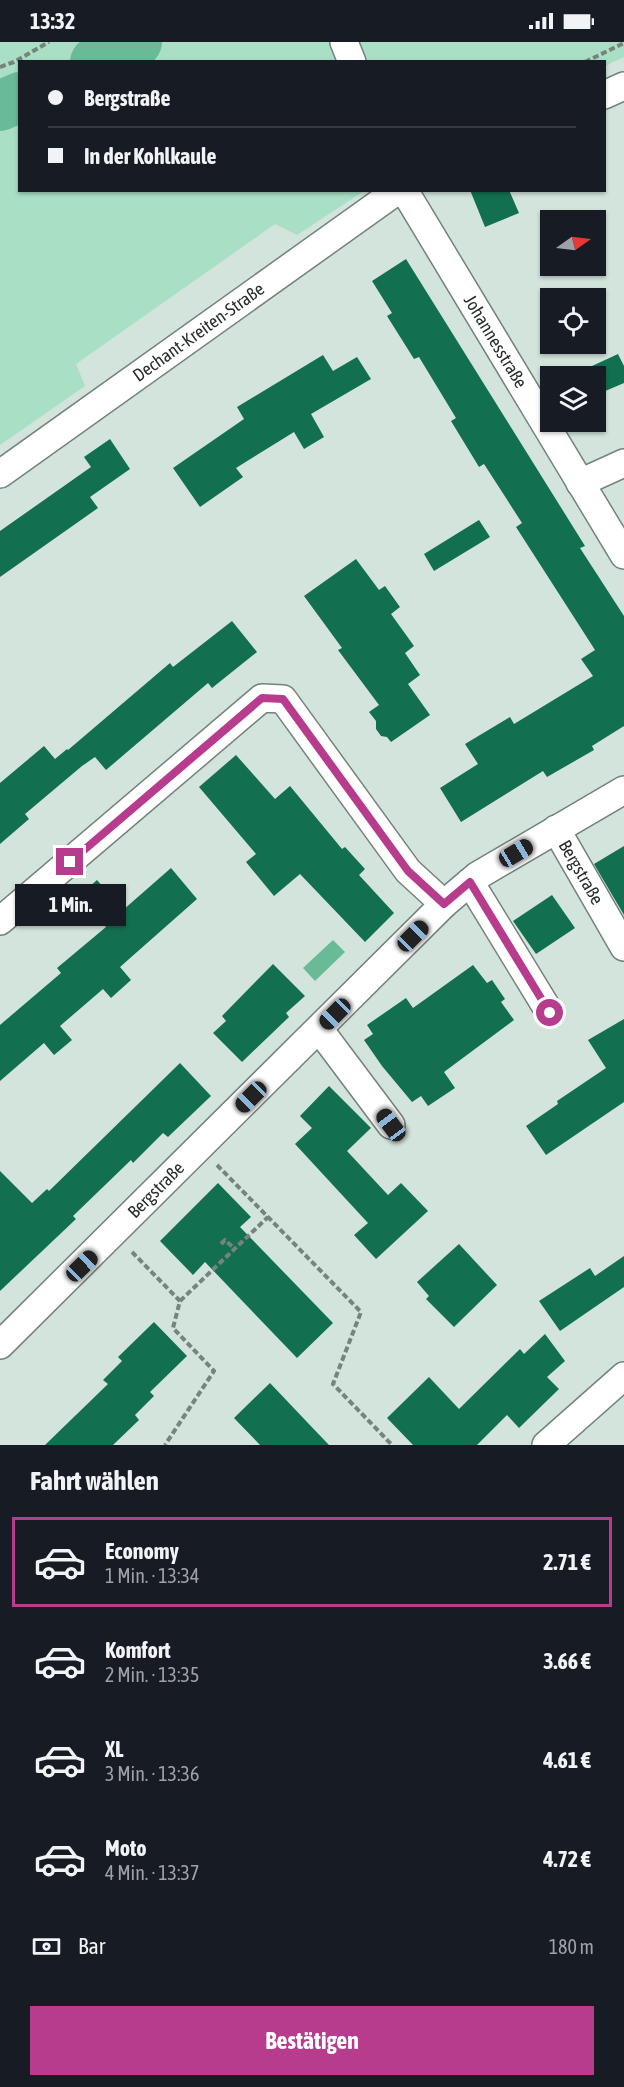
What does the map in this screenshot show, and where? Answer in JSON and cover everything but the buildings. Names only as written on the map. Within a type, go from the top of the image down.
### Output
[{"type":"street","points":[[344,42],[351,60]]},
{"type":"street","points":[[606,94],[624,86]]},
{"type":"street","name":"Dechant-Kreiten-Straße","points":[[0,474],[395,192]]},
{"type":"street","name":"Johannesstraße","points":[[405,192],[624,555]]},
{"type":"street","points":[[580,483],[624,464]]},
{"type":"street","points":[[0,921],[262,698],[283,699],[408,871],[444,904]]},
{"type":"street","name":"Bergstraße","points":[[0,1345],[444,904],[470,882],[624,790]]},
{"type":"street","name":"Bergstraße","points":[[556,829],[624,947]]},
{"type":"street","points":[[470,882],[550,1013]]},
{"type":"street","points":[[319,1029],[391,1125]]},
{"type":"street","points":[[546,1445],[624,1376]]},
{"type":"path","points":[[0,67],[14,62],[49,42]]},
{"type":"path","points":[[589,60],[624,42]]},
{"type":"path","name":"Bergstraße","points":[[201,1147],[361,1312],[333,1384],[392,1445]]},
{"type":"path","points":[[165,1445],[214,1371],[174,1328],[180,1301],[268,1217]]},
{"type":"path","name":"Bergstraße","points":[[114,1234],[180,1301]]},
{"type":"path","points":[[221,1244],[225,1240],[235,1249]]},
{"type":"shaded area","points":[[0,42],[624,42],[624,57],[606,66],[606,60],[18,60],[18,192],[362,192],[297,235],[275,224],[76,364],[85,386],[0,445]]},
{"type":"shaded area","points":[[333,940],[345,952],[315,981],[303,968]]},
{"type":"waterway","points":[[99,60],[137,42]]},
{"type":"waterway","points":[[0,106],[18,98]]},
{"type":"route","points":[[70,862],[262,698],[283,699],[408,871],[444,904],[470,882],[550,1013]]}]
